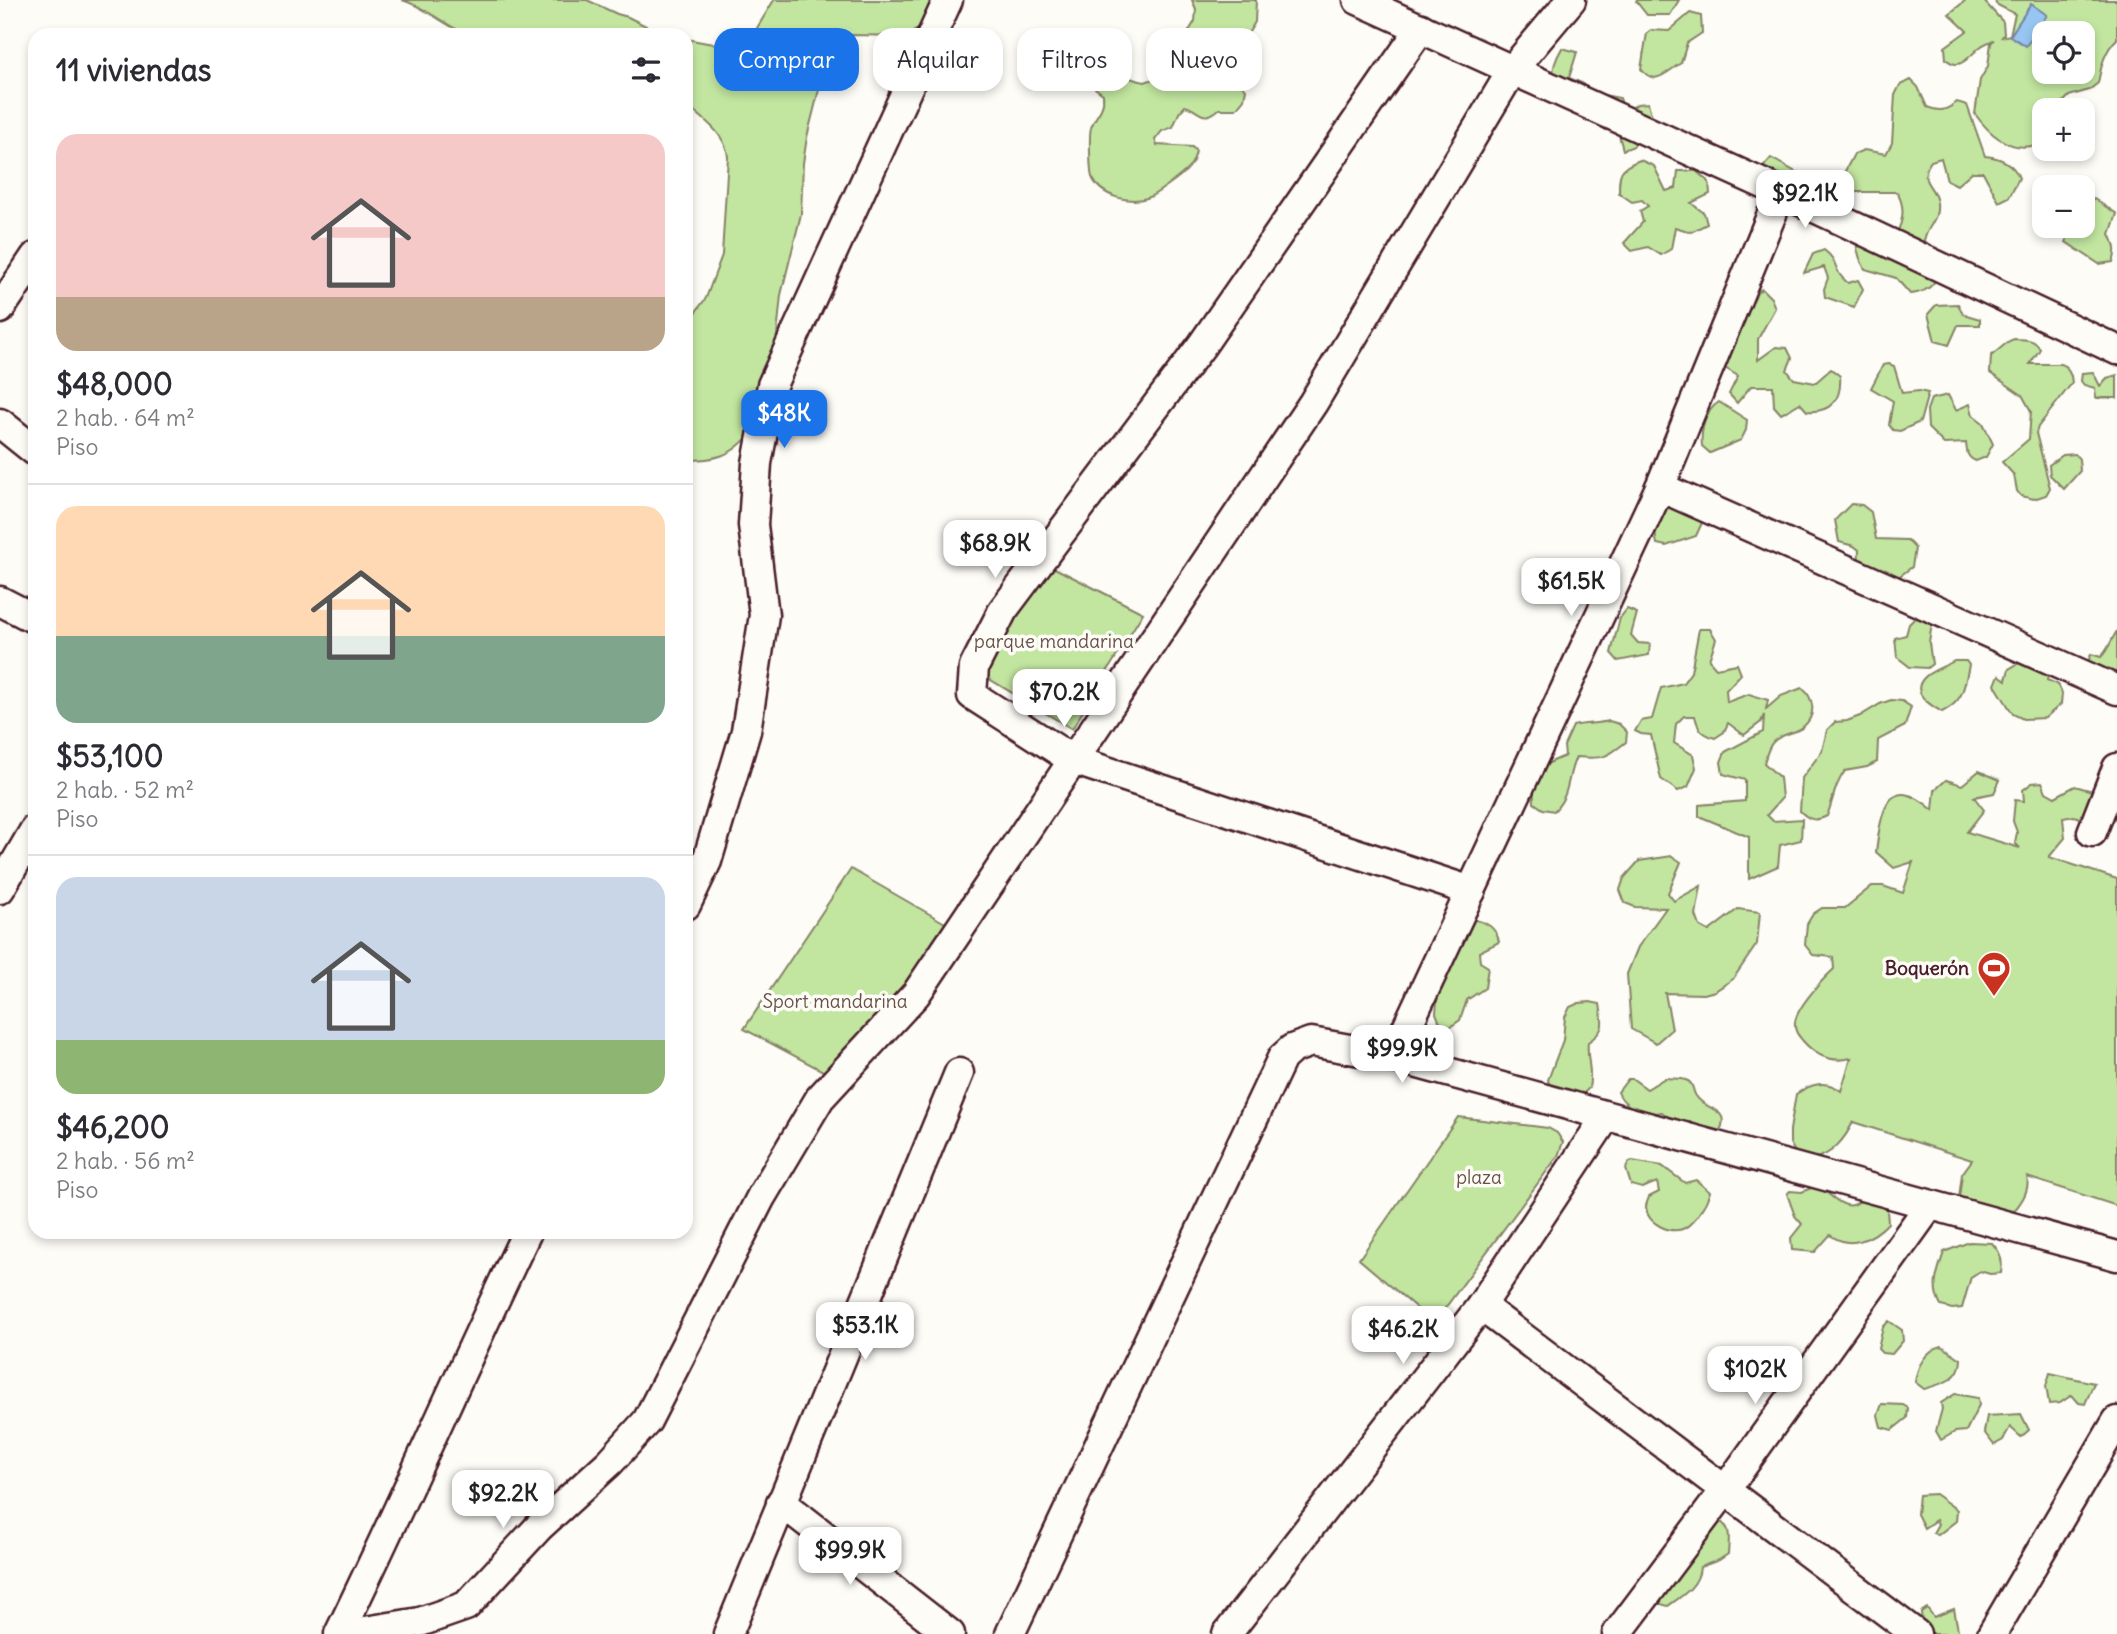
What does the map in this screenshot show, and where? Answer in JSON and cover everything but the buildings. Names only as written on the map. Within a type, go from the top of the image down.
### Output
[{"type":"street","points":[[693,890],[707,861],[746,731],[764,615],[753,525],[757,463],[772,385],[948,0]]},
{"type":"street","points":[[1358,0],[1781,192],[2117,349]]},
{"type":"street","points":[[346,1634],[420,1622],[466,1606],[539,1527],[610,1462],[646,1421],[761,1196],[820,1098],[916,994],[1313,403],[1513,69],[1571,0]]},
{"type":"street","points":[[1421,28],[1202,345],[1003,610],[974,667],[972,695],[1073,760],[1471,891]]},
{"type":"street","points":[[1393,1057],[1660,487],[1781,192]]},
{"type":"street","points":[[0,309],[28,267]]},
{"type":"street","points":[[0,423],[28,445]]},
{"type":"street","points":[[1660,487],[2117,690]]},
{"type":"street","points":[[0,601],[28,615]]},
{"type":"street","points":[[2092,832],[2117,768]]},
{"type":"street","points":[[0,889],[28,842]]},
{"type":"street","points":[[1010,1634],[1282,1058],[1292,1049],[1311,1042],[1393,1057],[2117,1255]]},
{"type":"street","points":[[728,1634],[780,1502],[959,1073]]},
{"type":"street","points":[[1227,1634],[1481,1306],[1606,1117]]},
{"type":"street","points":[[1617,1634],[1726,1489],[1930,1205]]},
{"type":"street","points":[[340,1634],[524,1239]]},
{"type":"street","points":[[1481,1306],[1916,1634]]},
{"type":"street","points":[[1992,1634],[2117,1421]]},
{"type":"street","points":[[780,1502],[950,1634]]},
{"type":"green space","points":[[402,0],[587,0],[650,28],[455,28]]},
{"type":"green space","points":[[774,0],[940,0],[927,21],[918,28],[873,28],[873,35],[859,35],[859,28],[757,28]]},
{"type":"green space","points":[[1192,0],[1256,0],[1255,22],[1251,28],[1191,28],[1195,21],[1196,9]]},
{"type":"green space","points":[[1637,0],[1679,0],[1670,15],[1647,15]]},
{"type":"green space","points":[[1966,0],[1983,0],[2003,22],[2002,37],[2010,35],[2015,14],[1996,4],[1995,0],[2117,0],[2117,39],[2106,54],[2098,83],[2089,90],[2067,98],[2032,98],[2032,145],[2020,146],[2003,141],[1975,114],[1980,80],[1988,66],[1991,43],[1994,40],[1982,45],[1964,62],[1951,63],[1946,59],[1945,47],[1967,31],[1949,14]]},
{"type":"green space","points":[[1690,13],[1701,16],[1702,33],[1687,43],[1681,63],[1656,78],[1646,74],[1641,69],[1647,33],[1651,30],[1669,31]]},
{"type":"green space","points":[[693,40],[714,44],[714,91],[819,91],[807,137],[801,214],[781,295],[775,355],[749,435],[729,453],[693,460],[693,316],[706,298],[722,255],[728,156],[718,133],[693,110]]},
{"type":"green space","points":[[1562,48],[1577,52],[1569,78],[1582,83],[1588,92],[1620,98],[1623,108],[1620,118],[1637,104],[1648,103],[1654,124],[1639,130],[1634,146],[1623,150],[1616,124],[1606,130],[1582,114],[1567,110],[1553,80],[1554,66]]},
{"type":"green space","points":[[1132,79],[1145,82],[1146,91],[1246,91],[1244,99],[1236,109],[1219,109],[1204,115],[1185,106],[1173,127],[1162,131],[1155,140],[1157,145],[1192,147],[1196,151],[1190,166],[1170,184],[1147,198],[1123,199],[1108,194],[1092,177],[1090,132],[1103,100],[1103,94],[1099,91],[1132,91]]},
{"type":"green space","points":[[1911,80],[1918,87],[1927,107],[1939,110],[1957,102],[1967,105],[1985,156],[2006,162],[2019,178],[2009,197],[1999,202],[1983,172],[1972,172],[1957,185],[1947,180],[1941,158],[1931,161],[1925,174],[1936,197],[1937,209],[1924,240],[1940,256],[1939,271],[1930,287],[1910,294],[1896,278],[1865,269],[1856,242],[1860,215],[1871,216],[1877,224],[1896,234],[1903,213],[1897,192],[1853,192],[1844,185],[1844,173],[1854,154],[1864,150],[1886,154],[1892,143],[1895,95],[1900,85]]},
{"type":"green space","points":[[1771,158],[1801,175],[1799,186],[1766,185],[1764,166]]},
{"type":"green space","points":[[1640,160],[1654,166],[1666,191],[1676,188],[1678,171],[1696,171],[1709,182],[1710,194],[1691,203],[1704,213],[1707,224],[1691,232],[1675,227],[1671,249],[1661,255],[1648,247],[1632,251],[1624,243],[1643,222],[1640,211],[1648,206],[1642,200],[1632,202],[1619,193],[1620,175],[1624,168]]},
{"type":"green space","points":[[1825,181],[1846,205],[1831,221],[1810,221],[1805,212],[1814,182]]},
{"type":"green space","points":[[2095,200],[2117,214],[2110,234],[2115,248],[2113,262],[2099,264],[2066,242],[2068,238],[2095,238]]},
{"type":"green space","points":[[1824,250],[1843,279],[1848,283],[1858,280],[1863,289],[1854,307],[1825,297],[1824,289],[1828,278],[1824,267],[1804,273],[1813,254]]},
{"type":"green space","points":[[1762,289],[1771,298],[1775,308],[1758,339],[1758,360],[1776,347],[1787,348],[1792,358],[1787,370],[1794,379],[1815,383],[1831,369],[1840,376],[1840,384],[1837,398],[1828,407],[1807,411],[1800,403],[1781,414],[1774,406],[1773,386],[1751,386],[1737,403],[1729,394],[1738,376],[1720,365],[1718,354],[1736,343],[1729,335],[1744,298]]},
{"type":"green space","points":[[1958,304],[1963,314],[1980,319],[1980,325],[1958,325],[1949,345],[1935,341],[1928,314],[1936,305]]},
{"type":"green space","points":[[2014,339],[2032,341],[2038,345],[2040,349],[2030,364],[2066,366],[2072,383],[2036,433],[2050,488],[2046,495],[2034,499],[2021,496],[2017,491],[2014,475],[2002,462],[2029,439],[2031,411],[2022,395],[1990,373],[1991,356]]},
{"type":"green space","points":[[1883,365],[1894,366],[1902,393],[1928,393],[1920,422],[1900,431],[1893,430],[1889,425],[1893,401],[1871,388]]},
{"type":"green space","points":[[2093,372],[2100,386],[2107,378],[2117,375],[2117,398],[2096,398],[2095,388],[2084,385],[2081,381],[2082,373]]},
{"type":"green space","points":[[1948,395],[1956,410],[1970,404],[1973,415],[1983,423],[1993,444],[1986,457],[1973,460],[1968,454],[1966,443],[1944,444],[1928,428],[1927,410],[1931,399]]},
{"type":"green space","points":[[1719,402],[1747,420],[1746,430],[1741,440],[1710,453],[1702,446],[1703,427],[1707,415]]},
{"type":"green space","points":[[2075,454],[2079,459],[2080,471],[2064,489],[2050,475],[2049,465],[2063,455]]},
{"type":"green space","points":[[1669,504],[1705,516],[1696,536],[1666,546],[1657,544],[1656,528],[1661,513]]},
{"type":"green space","points":[[1851,504],[1862,505],[1871,512],[1876,539],[1907,540],[1915,548],[1912,567],[1897,578],[1858,572],[1859,550],[1839,542],[1835,520]]},
{"type":"green space","name":"parque mandarina","points":[[1035,558],[1143,613],[1072,729],[966,665]]},
{"type":"green space","points":[[1627,609],[1637,613],[1631,635],[1638,643],[1650,644],[1649,655],[1618,661],[1611,653],[1620,618]]},
{"type":"green space","points":[[1917,616],[1932,623],[1929,643],[1932,664],[1927,668],[1910,667],[1897,657],[1895,638],[1906,635],[1909,624]]},
{"type":"green space","points":[[1699,629],[1710,629],[1716,639],[1709,660],[1716,668],[1737,664],[1741,674],[1726,690],[1727,702],[1749,694],[1768,700],[1766,709],[1781,696],[1802,688],[1812,707],[1810,717],[1800,729],[1773,742],[1764,763],[1780,778],[1782,798],[1767,815],[1773,821],[1802,819],[1801,840],[1780,845],[1778,866],[1749,879],[1749,837],[1699,816],[1699,805],[1745,801],[1745,780],[1723,774],[1721,762],[1725,752],[1763,732],[1764,715],[1761,722],[1744,735],[1728,723],[1724,732],[1715,738],[1701,730],[1695,716],[1684,716],[1676,724],[1674,743],[1693,755],[1696,768],[1688,787],[1678,791],[1661,779],[1651,735],[1635,731],[1641,721],[1652,719],[1661,688],[1683,683],[1691,672]]},
{"type":"green space","points":[[2117,631],[2117,692],[2087,665],[2091,654],[2101,657],[2104,654]]},
{"type":"green space","points":[[1954,661],[1966,661],[1969,665],[1966,680],[1959,698],[1942,712],[1923,698],[1919,689],[1920,683],[1930,673]]},
{"type":"green space","points":[[2041,662],[2049,669],[2047,680],[2057,684],[2062,694],[2061,704],[2045,718],[2023,719],[2013,714],[1995,685],[1999,675],[2006,680],[2009,669],[2019,663]]},
{"type":"green space","points":[[1891,700],[1902,701],[1911,707],[1905,726],[1878,740],[1877,762],[1867,767],[1845,771],[1836,787],[1827,816],[1812,819],[1806,816],[1800,811],[1802,778],[1822,751],[1827,730],[1835,722],[1860,716]]},
{"type":"green space","points":[[1609,721],[1619,724],[1627,732],[1626,742],[1603,757],[1576,757],[1566,792],[1554,811],[1543,809],[1534,803],[1534,784],[1538,772],[1565,756],[1564,746],[1573,726]]},
{"type":"green space","name":"Boquerón","points":[[1979,771],[2000,780],[1994,793],[1974,797],[1984,810],[1967,832],[2020,848],[2015,843],[2015,800],[2024,801],[2023,790],[2032,783],[2042,782],[2046,792],[2055,797],[2075,786],[2096,792],[2084,819],[2074,816],[2063,818],[2065,838],[2049,857],[2117,879],[2117,1206],[2027,1177],[2027,1190],[2005,1222],[1959,1198],[1962,1174],[1972,1160],[1853,1122],[1838,1145],[1821,1156],[1812,1158],[1796,1154],[1790,1143],[1796,1094],[1818,1084],[1830,1085],[1841,1091],[1851,1058],[1837,1060],[1819,1054],[1808,1046],[1796,1030],[1795,1022],[1800,1009],[1834,969],[1833,957],[1813,955],[1805,945],[1807,924],[1813,914],[1822,908],[1845,908],[1872,886],[1883,886],[1903,893],[1913,862],[1894,868],[1876,852],[1884,811],[1889,801],[1896,795],[1905,794],[1918,799],[1933,810],[1935,790],[1946,780],[1962,785]]},
{"type":"green space","points":[[1672,856],[1681,862],[1668,893],[1674,901],[1701,886],[1696,915],[1700,926],[1709,931],[1738,909],[1760,912],[1757,944],[1733,979],[1715,991],[1704,994],[1665,993],[1672,1029],[1656,1043],[1631,1029],[1627,974],[1638,947],[1666,908],[1635,907],[1625,903],[1620,890],[1624,878],[1639,861]]},
{"type":"green space","name":"Sport mandarina","points":[[851,869],[952,927],[853,1087],[744,1029]]},
{"type":"green space","points":[[1467,919],[1488,924],[1495,931],[1499,942],[1479,952],[1480,962],[1488,967],[1485,988],[1467,1000],[1460,1020],[1450,1027],[1440,1023],[1436,1013],[1440,966],[1458,952],[1464,940],[1461,929]]},
{"type":"green space","points":[[1590,1002],[1600,1004],[1602,1022],[1598,1034],[1588,1042],[1589,1088],[1581,1096],[1551,1090],[1548,1080],[1563,1040],[1565,1017],[1570,1007]]},
{"type":"green space","points":[[1665,1078],[1688,1081],[1701,1101],[1718,1112],[1723,1121],[1716,1138],[1705,1139],[1690,1122],[1674,1122],[1662,1112],[1645,1114],[1636,1110],[1623,1100],[1618,1092],[1628,1079],[1633,1079],[1647,1089]]},
{"type":"green space","name":"plaza","points":[[1458,1117],[1548,1128],[1557,1133],[1563,1142],[1558,1156],[1434,1323],[1359,1259]]},
{"type":"green space","points":[[1632,1161],[1662,1166],[1685,1183],[1696,1180],[1710,1192],[1700,1212],[1689,1225],[1673,1230],[1655,1223],[1647,1213],[1646,1206],[1649,1197],[1659,1192],[1657,1182],[1642,1188],[1631,1185],[1626,1169]]},
{"type":"green space","points":[[1818,1185],[1842,1204],[1851,1205],[1866,1198],[1871,1199],[1887,1210],[1888,1223],[1861,1241],[1845,1242],[1830,1235],[1815,1252],[1792,1250],[1791,1238],[1802,1224],[1795,1216],[1787,1194],[1790,1191],[1802,1192]]},
{"type":"green space","points":[[1969,1242],[1992,1243],[2001,1257],[2001,1273],[1980,1271],[1971,1277],[1962,1308],[1941,1306],[1936,1286],[1944,1252]]},
{"type":"green space","points":[[1889,1321],[1902,1330],[1903,1341],[1892,1354],[1882,1353],[1878,1349],[1883,1327]]},
{"type":"green space","points":[[1942,1346],[1961,1359],[1958,1372],[1949,1380],[1924,1389],[1915,1382],[1918,1370],[1931,1351]]},
{"type":"green space","points":[[2050,1373],[2094,1383],[2085,1404],[2079,1403],[2072,1395],[2060,1403],[2049,1404],[2046,1386]]},
{"type":"green space","points":[[1955,1394],[1978,1398],[1979,1405],[1966,1431],[1955,1432],[1941,1440],[1936,1431],[1941,1403]]},
{"type":"green space","points":[[1882,1404],[1903,1405],[1908,1408],[1907,1418],[1892,1430],[1881,1427],[1878,1415]]},
{"type":"green space","points":[[2021,1414],[2029,1430],[2021,1437],[2010,1427],[2003,1440],[1994,1445],[1984,1432],[1987,1416]]},
{"type":"green space","points":[[1935,1494],[1957,1510],[1956,1521],[1938,1535],[1933,1533],[1938,1524],[1936,1520],[1924,1528],[1917,1514],[1919,1495]]},
{"type":"green space","points":[[1713,1517],[1727,1528],[1728,1554],[1700,1567],[1693,1585],[1668,1606],[1657,1603]]},
{"type":"green space","points":[[1927,1608],[1934,1617],[1954,1609],[1960,1634],[1923,1634],[1921,1612]]},
{"type":"water","points":[[2031,4],[2047,15],[2043,21],[2032,21],[2032,37],[2026,46],[2010,36]]},
{"type":"place","name":"Boquerón","points":[[1994,998]]}]
